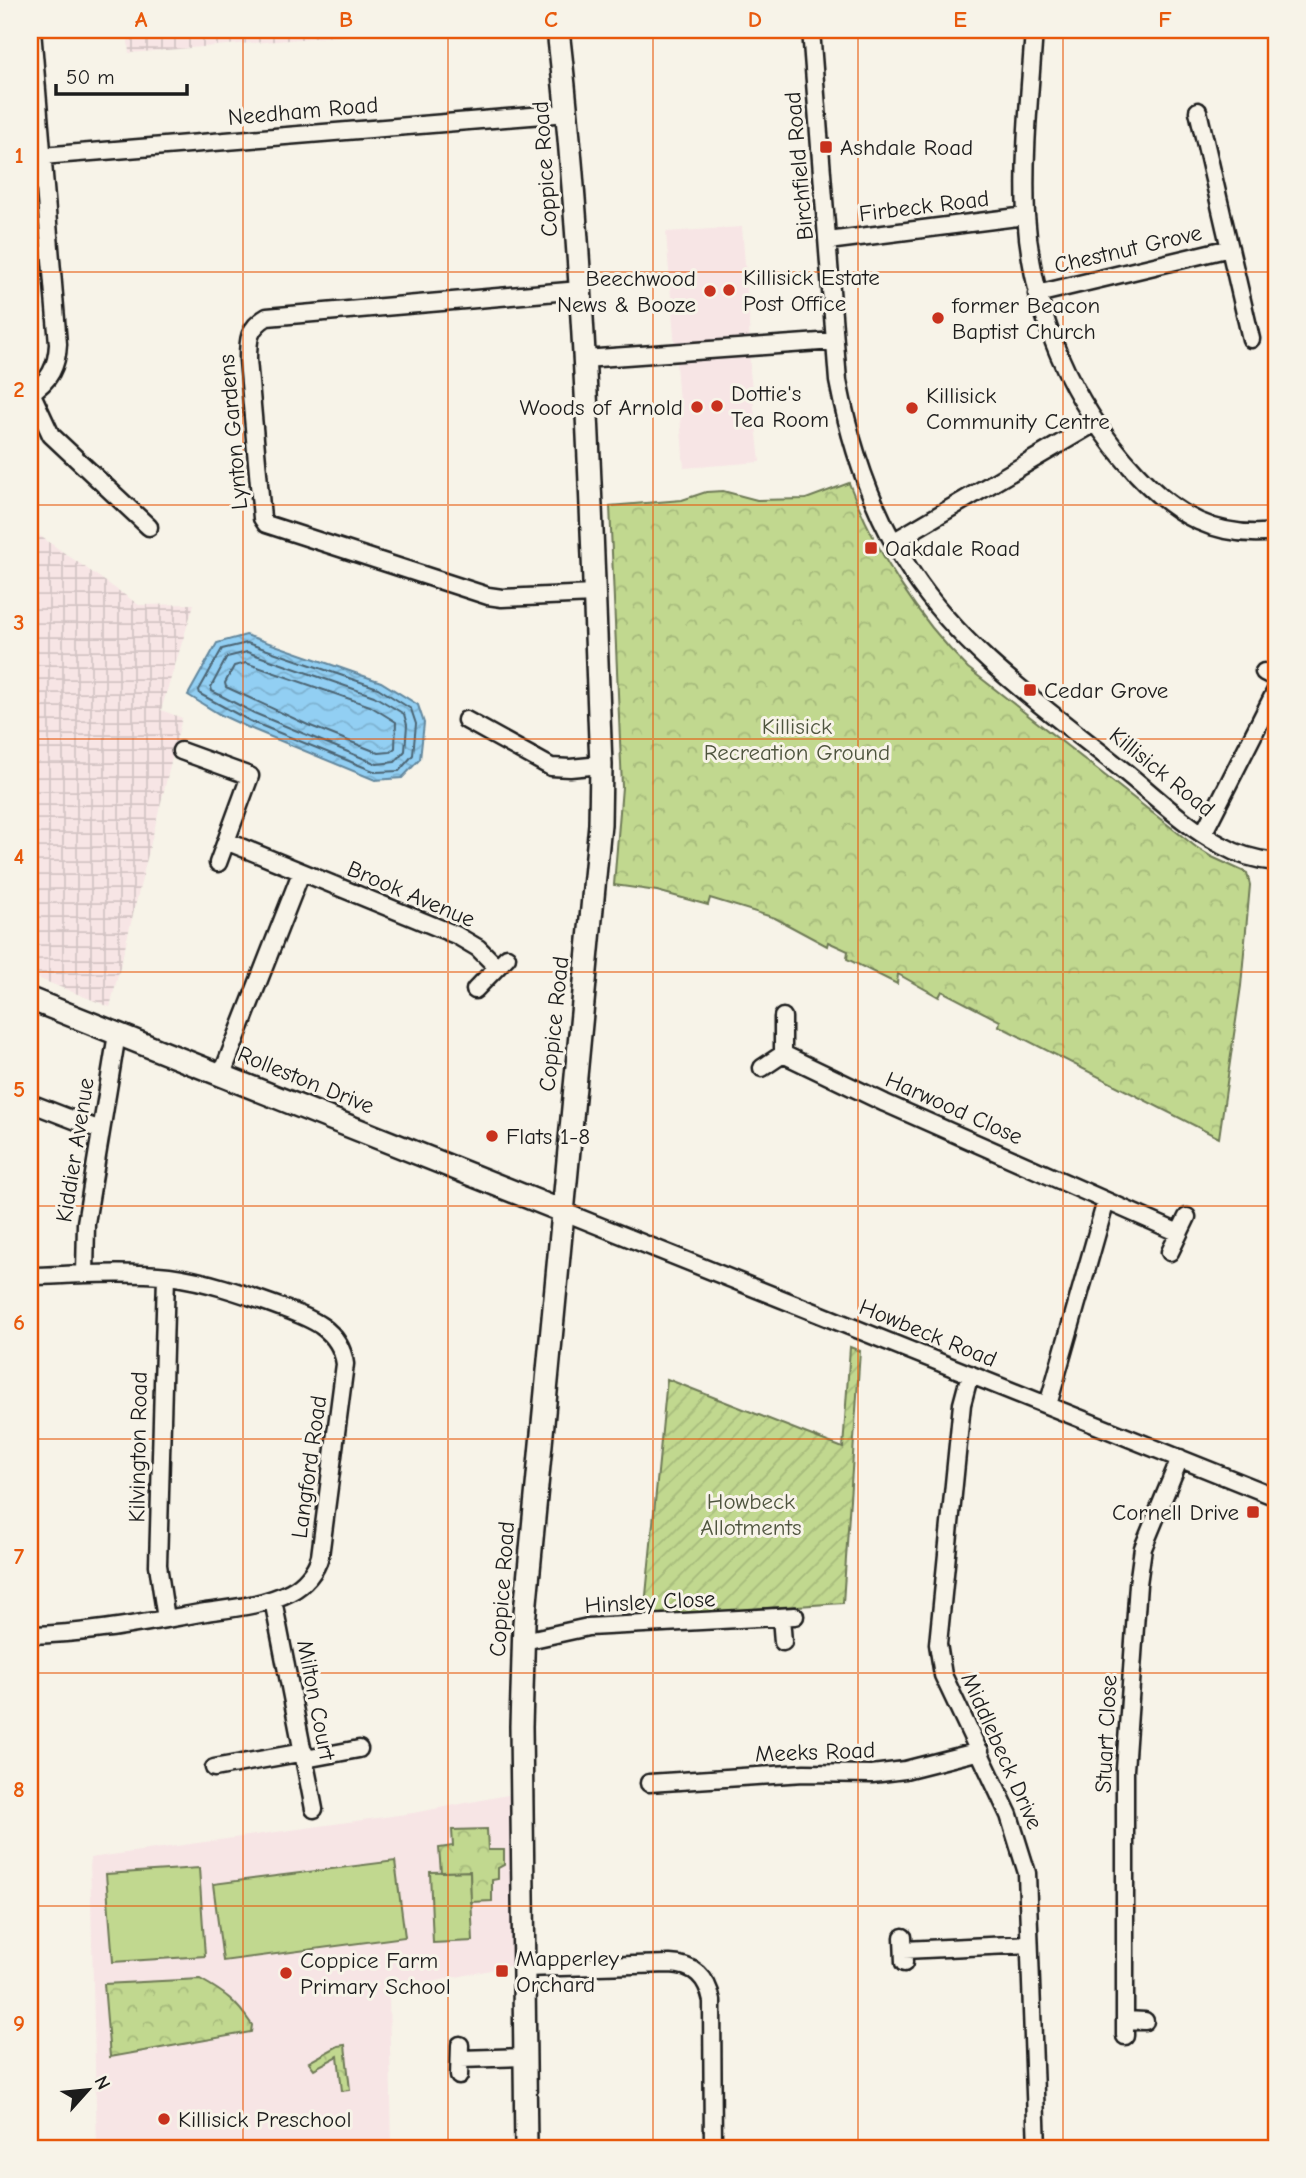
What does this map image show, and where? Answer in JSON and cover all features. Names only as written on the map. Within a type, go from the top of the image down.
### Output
[{"type":"street","points":[[32,30],[58,344],[55,367],[47,380],[30,392],[51,435],[149,527]]},
{"type":"street","name":"Coppice Road","points":[[526,2148],[522,1726],[526,1587],[600,824],[601,765],[580,290],[568,113],[558,30]]},
{"type":"street","name":"Birchfield Road","points":[[811,30],[834,341]]},
{"type":"street","points":[[1034,30],[1026,154],[1026,216],[1037,294],[1056,351],[1072,385],[1095,423],[1124,460],[1150,487],[1193,520],[1216,529],[1237,533],[1276,532]]},
{"type":"street","name":"Chestnut Grove","points":[[1198,111],[1251,339]]},
{"type":"street","name":"Needham Road","points":[[43,156],[568,113]]},
{"type":"street","name":"Firbeck Road","points":[[828,241],[1026,216]]},
{"type":"street","name":"Chestnut Grove","points":[[1037,294],[1230,248]]},
{"type":"street","name":"Lynton Gardens","points":[[580,290],[267,317],[251,330],[248,360],[262,518],[265,524],[488,596],[502,598],[594,594]]},
{"type":"street","points":[[584,359],[834,341]]},
{"type":"street","name":"Killisick Road","points":[[834,341],[845,415],[859,465],[893,542],[912,574],[970,643],[1018,686],[1203,834],[1241,855],[1276,862]]},
{"type":"street","points":[[893,542],[1095,423]]},
{"type":"street","points":[[1203,834],[1276,690]]},
{"type":"street","points":[[466,720],[551,767],[601,765]]},
{"type":"street","points":[[181,751],[250,776],[218,863]]},
{"type":"street","name":"Brook Avenue","points":[[226,841],[456,935],[502,962],[475,990]]},
{"type":"street","points":[[222,1074],[301,873]]},
{"type":"street","name":"Rolleston Drive","points":[[30,999],[562,1211]]},
{"type":"street","points":[[762,1068],[783,1055],[783,1017]]},
{"type":"street","name":"Kiddier Avenue","points":[[85,1275],[86,1223],[117,1034]]},
{"type":"street","name":"Harwood Close","points":[[783,1055],[1179,1233]]},
{"type":"street","points":[[30,1103],[100,1130]]},
{"type":"street","points":[[1048,1405],[1106,1201]]},
{"type":"street","name":"Howbeck Road","points":[[562,1211],[1276,1497]]},
{"type":"street","points":[[1170,1252],[1187,1217]]},
{"type":"street","name":"Langford Road","points":[[30,1276],[166,1276],[228,1288],[317,1322],[334,1336],[344,1356],[345,1373],[317,1565],[296,1589],[273,1600],[166,1619],[78,1633],[30,1635]]},
{"type":"street","name":"Kilvington Road","points":[[166,1276],[158,1565],[166,1619]]},
{"type":"street","name":"Middlebeck Drive","points":[[970,1374],[962,1404],[938,1644],[943,1675],[1009,1815],[1027,1873],[1037,2148]]},
{"type":"street","name":"Stuart Close","points":[[1145,2021],[1125,2028],[1125,1770],[1143,1548],[1180,1458]]},
{"type":"street","name":"Milton Court","points":[[273,1600],[314,1809]]},
{"type":"street","name":"Hinsley Close","points":[[524,1641],[588,1627],[788,1617],[783,1642]]},
{"type":"street","points":[[214,1768],[359,1749]]},
{"type":"street","name":"Meeks Road","points":[[649,1783],[804,1773],[872,1774],[905,1770],[980,1751]]},
{"type":"street","points":[[904,1950],[1029,1944]]},
{"type":"street","points":[[524,1968],[670,1964],[697,1970],[709,1988],[712,2001],[713,2148]]},
{"type":"street","points":[[459,2076],[460,2052],[525,2057]]},
{"type":"shaded area","points":[[127,30],[409,30],[129,53]]},
{"type":"shaded area","points":[[742,227],[749,313],[750,371],[760,462],[684,468],[666,232]]},
{"type":"shaded area","points":[[30,529],[139,605],[194,604],[161,710],[182,718],[110,1007],[30,975]]},
{"type":"shaded area","name":"Coppice Farm Primary School","points":[[513,1794],[515,1965],[422,1984],[389,1994],[392,2148],[97,2148],[90,1858],[413,1813]]},
{"type":"green space","name":"Killisick Recreation Ground","points":[[849,483],[871,533],[899,582],[932,627],[968,668],[1196,847],[1247,873],[1250,885],[1241,986],[1219,1138],[999,1026],[1000,1021],[942,991],[939,997],[898,974],[897,984],[847,959],[848,951],[828,942],[827,946],[775,918],[710,898],[708,905],[657,891],[614,885],[622,787],[610,506],[682,500],[706,492],[723,491],[757,500],[806,499]]},
{"type":"green space","name":"Howbeck Allotments","points":[[850,1347],[860,1351],[843,1603],[644,1616],[667,1379],[843,1448]]},
{"type":"green space","points":[[487,1829],[488,1850],[504,1850],[504,1865],[498,1868],[498,1879],[492,1880],[492,1901],[471,1902],[470,1871],[441,1872],[439,1848],[453,1846],[452,1830]]},
{"type":"green space","points":[[395,1861],[405,1937],[223,1961],[213,1884]]},
{"type":"green space","points":[[199,1868],[205,1956],[113,1962],[106,1874]]},
{"type":"green space","points":[[470,1871],[473,1941],[433,1943],[430,1872]]},
{"type":"green space","points":[[200,1979],[223,1993],[241,2010],[252,2025],[251,2032],[110,2057],[104,1984]]},
{"type":"green space","points":[[345,2045],[350,2090],[342,2091],[338,2056],[314,2069],[309,2062]]},
{"type":"water","points":[[246,635],[381,682],[418,705],[424,723],[420,759],[402,778],[375,780],[247,727],[188,695],[217,643]]},
{"type":"place","name":"Ashdale Road","points":[[826,147]]},
{"type":"place","name":"Killisick Estate Post Office","points":[[729,290]]},
{"type":"place","name":"Beechwood News & Booze","points":[[710,291]]},
{"type":"place","name":"former Beacon Baptist Church","points":[[938,318]]},
{"type":"place","name":"Dottie's Tea Room","points":[[717,406]]},
{"type":"place","name":"Woods of Arnold","points":[[697,407]]},
{"type":"place","name":"Killisick Community Centre","points":[[912,408]]},
{"type":"place","name":"Oakdale Road","points":[[871,548]]},
{"type":"place","name":"Cedar Grove","points":[[1030,690]]},
{"type":"place","name":"Flats 1-8","points":[[492,1136]]},
{"type":"place","name":"Cornell Drive","points":[[1253,1512]]},
{"type":"place","name":"Mapperley Orchard","points":[[502,1971]]},
{"type":"place","name":"Coppice Farm Primary School","points":[[286,1973]]},
{"type":"place","name":"Killisick Preschool","points":[[164,2119]]}]
